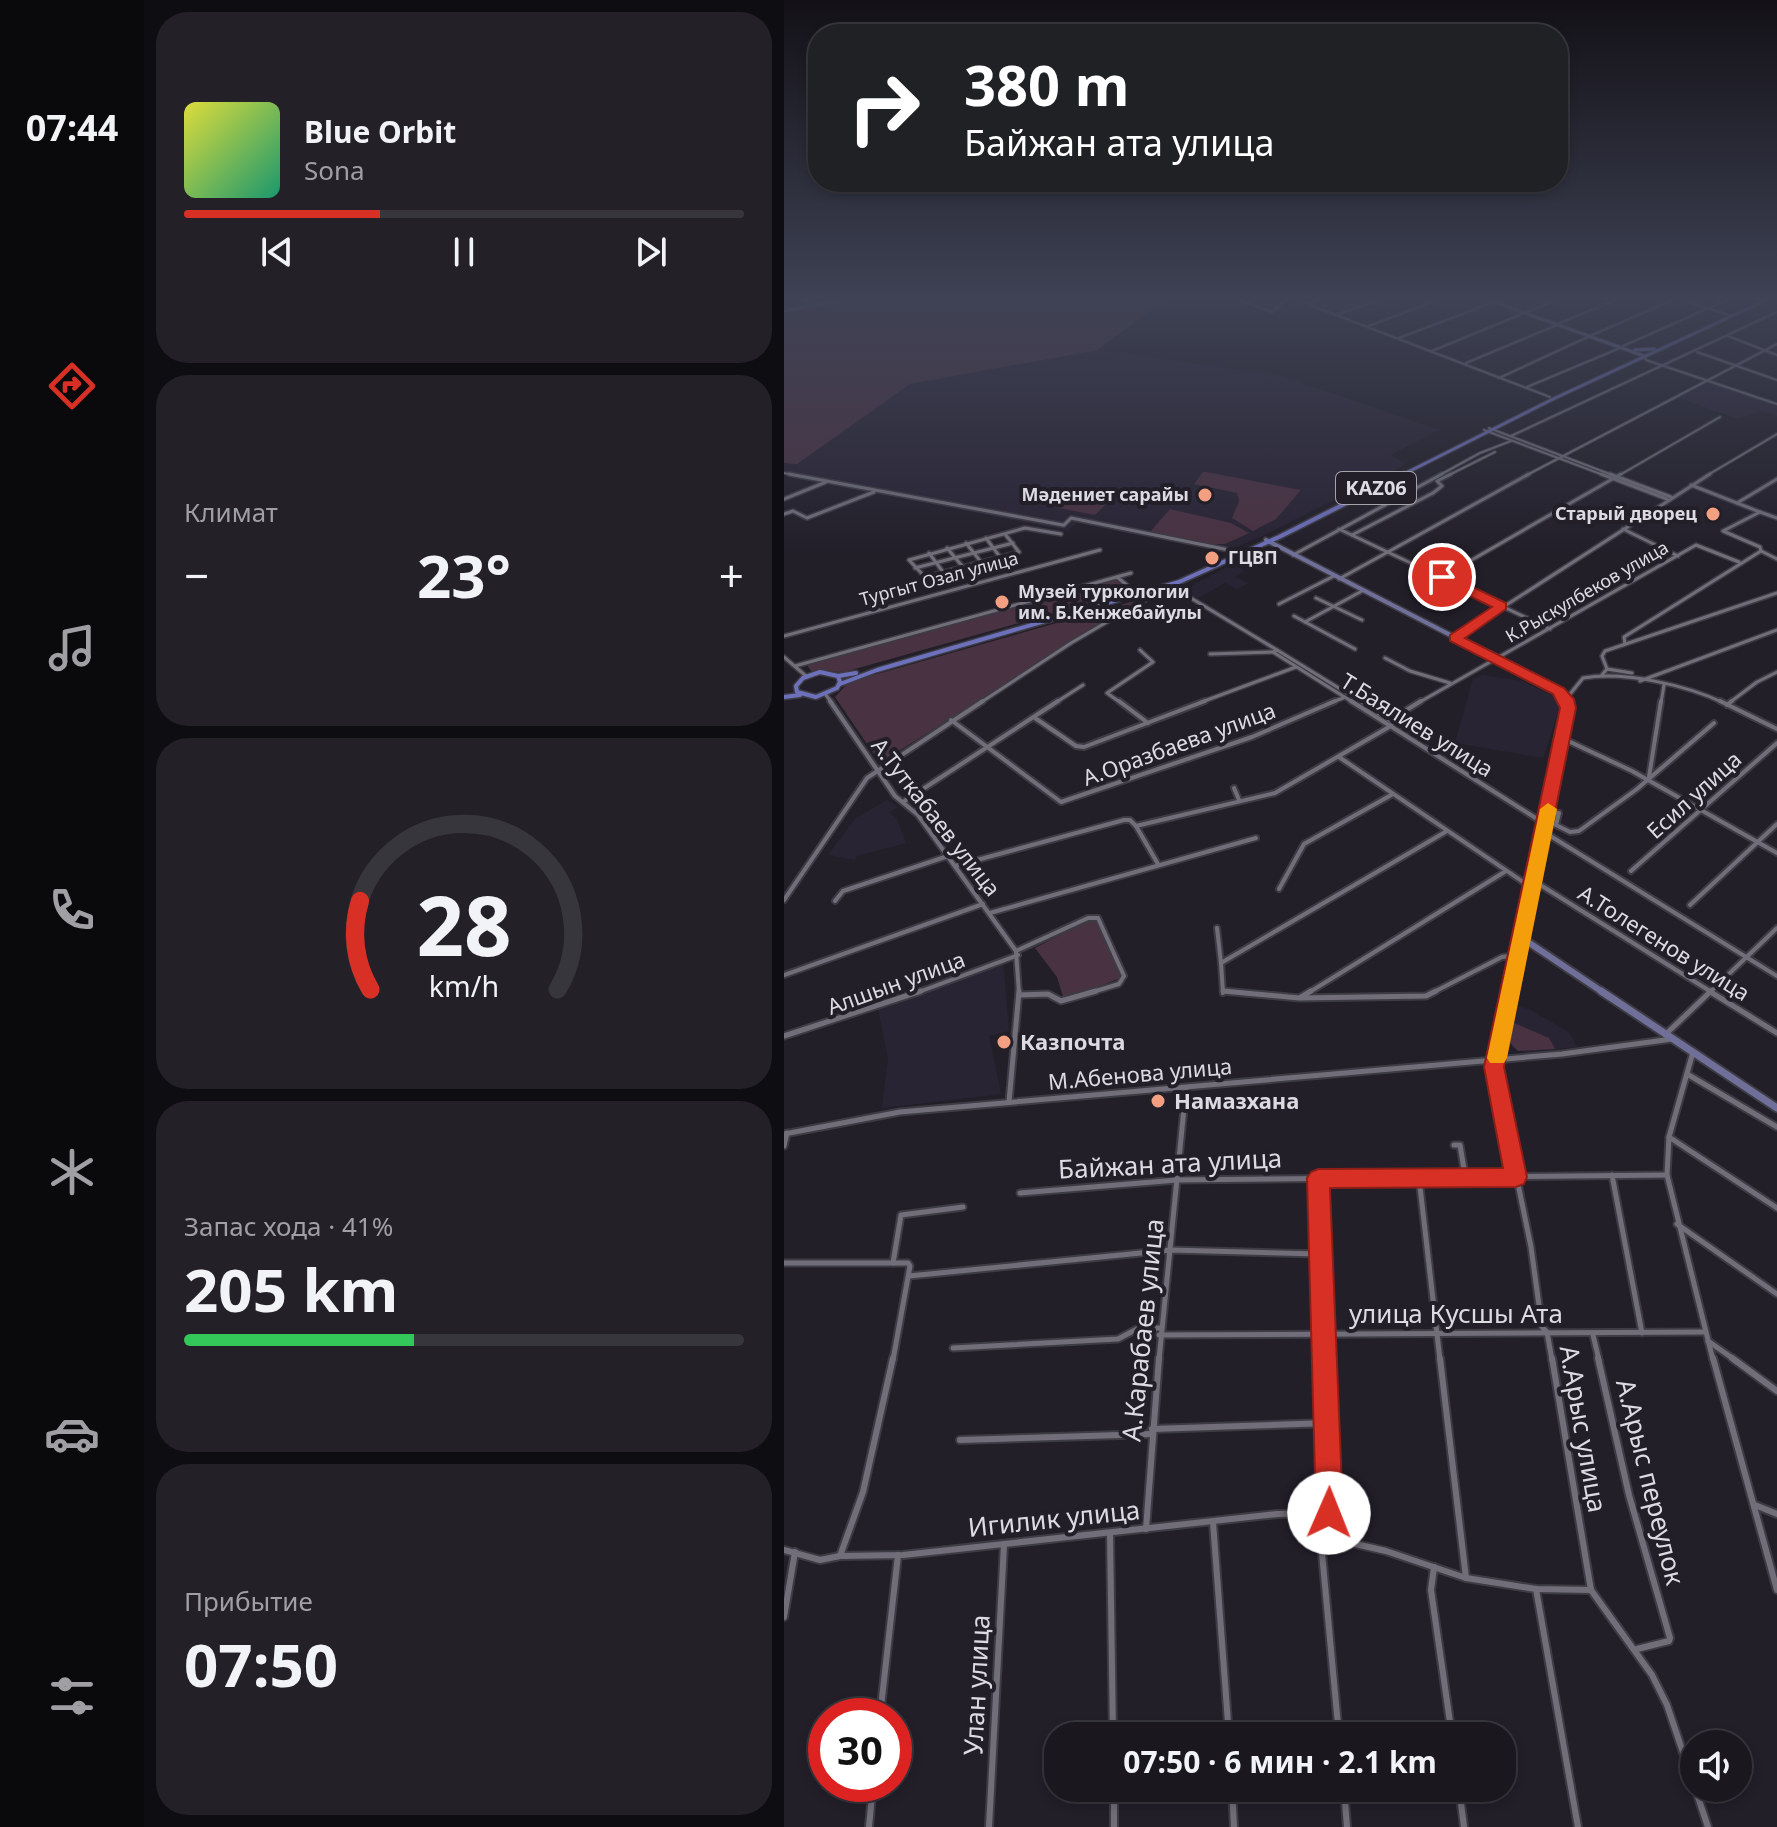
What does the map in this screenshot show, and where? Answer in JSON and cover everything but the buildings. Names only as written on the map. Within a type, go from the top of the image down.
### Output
[{"type":"main road","name":"KАZ06","points":[[826,695],[840,684],[888,667],[1171,586],[1587,381]]},
{"type":"main road","name":"KАZ06","points":[[1552,398],[1589,381]]},
{"type":"main road","name":"KАZ06","points":[[806,676],[824,672],[838,676],[1141,597],[1267,541]]},
{"type":"main road","points":[[1267,541],[1559,691],[1566,699],[1568,708],[1564,739],[1522,938],[1777,1108]]},
{"type":"main road","points":[[784,695],[806,676]]},
{"type":"main road","points":[[838,676],[840,684]]},
{"type":"main road","points":[[796,686],[797,692],[803,696]]},
{"type":"main road","points":[[784,695],[826,695]]},
{"type":"street","points":[[1507,381],[1552,398],[1558,404]]},
{"type":"street","points":[[1525,388],[1541,381]]},
{"type":"street","points":[[1293,555],[1480,453],[1632,381]]},
{"type":"street","points":[[1279,604],[1386,552],[1704,381]]},
{"type":"street","points":[[1710,381],[1777,404]]},
{"type":"street","points":[[1442,577],[1720,417]]},
{"type":"street","points":[[1488,430],[1562,455],[1669,498]]},
{"type":"street","points":[[1455,638],[1669,498],[1777,434]]},
{"type":"street","points":[[1511,438],[1669,498]]},
{"type":"street","points":[[1352,535],[1433,493],[1442,486],[1437,481],[1495,452]]},
{"type":"street","points":[[785,473],[1063,525]]},
{"type":"street","points":[[1737,503],[1777,479]]},
{"type":"street","points":[[784,499],[828,481]]},
{"type":"street","points":[[1691,485],[1777,518]]},
{"type":"street","points":[[784,514],[793,511],[807,518],[876,491]]},
{"type":"street","points":[[1760,512],[1724,532],[1760,547],[1761,551],[1777,559]]},
{"type":"street","points":[[1055,532],[1071,518],[1239,552]]},
{"type":"street","points":[[1005,534],[1019,552],[923,577],[910,558],[1028,528],[1061,534]]},
{"type":"street","points":[[1339,529],[1550,629]]},
{"type":"street","points":[[1623,529],[1678,556]]},
{"type":"street","points":[[986,538],[1000,557]]},
{"type":"street","points":[[966,543],[981,562]]},
{"type":"street","points":[[915,568],[1013,543]]},
{"type":"street","name":"К.Рыскулбеков улица","points":[[955,866],[1124,820],[1130,820],[1136,826],[1275,793],[1389,727],[1452,683],[1698,545],[1739,562]]},
{"type":"street","points":[[947,548],[963,567]]},
{"type":"street","name":"Тургыт Озал улица","points":[[784,636],[1100,550]]},
{"type":"street","points":[[1625,644],[1624,637],[1761,551]]},
{"type":"street","points":[[929,553],[943,572]]},
{"type":"street","points":[[795,666],[1131,573]]},
{"type":"street","points":[[784,900],[853,795],[877,770],[1141,597],[1117,577]]},
{"type":"street","name":"Т.Баялиев улица","points":[[1171,586],[1393,722]]},
{"type":"street","points":[[1305,622],[1362,591]]},
{"type":"street","points":[[1607,669],[1603,653],[1777,593]]},
{"type":"street","points":[[1316,598],[1362,620]]},
{"type":"street","points":[[1294,616],[1355,649]]},
{"type":"street","points":[[1638,682],[1777,630]]},
{"type":"street","name":"А.Оразбаева улица","points":[[1140,650],[1153,662],[1107,693],[1148,723]]},
{"type":"street","points":[[1210,654],[1275,651]]},
{"type":"street","name":"Т.Баялиев улица","points":[[1275,651],[1389,727],[1545,824]]},
{"type":"street","points":[[784,657],[806,676]]},
{"type":"street","points":[[1385,658],[1410,671],[1452,683]]},
{"type":"street","name":"А.Оразбаева улица","points":[[1035,718],[1079,747],[1296,667]]},
{"type":"street","points":[[1607,669],[1632,673]]},
{"type":"street","points":[[1602,675],[1607,669]]},
{"type":"street","points":[[1727,705],[1757,682],[1777,672]]},
{"type":"street","points":[[1566,699],[1583,678],[1602,675],[1696,690],[1777,729]]},
{"type":"street","points":[[903,802],[1083,685]]},
{"type":"street","points":[[1648,780],[1664,685]]},
{"type":"street","name":"А.Туткабаев улица","points":[[826,695],[877,770],[918,815],[1017,953]]},
{"type":"street","name":"А.Оразбаева улица","points":[[951,720],[1057,800],[1065,802],[1186,757],[1252,737],[1344,698]]},
{"type":"street","points":[[1547,813],[1559,813],[1556,825],[1570,832],[1579,831],[1648,780],[1714,723]]},
{"type":"street","points":[[1564,739],[1648,780],[1777,853]]},
{"type":"street","name":"Есил улица","points":[[1631,871],[1777,743]]},
{"type":"street","points":[[1339,757],[1533,888]]},
{"type":"street","points":[[1234,788],[1239,800]]},
{"type":"street","points":[[1279,889],[1304,844],[1393,794]]},
{"type":"street","points":[[1690,905],[1777,824]]},
{"type":"street","points":[[1136,826],[1158,864]]},
{"type":"street","points":[[1221,963],[1447,831]]},
{"type":"street","points":[[1544,832],[1777,976]]},
{"type":"street","points":[[990,913],[1256,838]]},
{"type":"street","points":[[835,901],[843,891],[948,856]]},
{"type":"street","points":[[1299,998],[1506,871]]},
{"type":"street","name":"А.Толегенов улица","points":[[1534,881],[1777,1033]]},
{"type":"street","points":[[784,886],[794,888]]},
{"type":"street","points":[[784,975],[983,904]]},
{"type":"street","name":"Алшын улица","points":[[784,1036],[858,1014],[1017,953],[1088,918],[1098,918],[1124,976],[1119,984],[1061,1001],[1046,994],[1019,995]]},
{"type":"street","points":[[1217,928],[1223,993],[1299,998],[1426,996],[1502,957],[1519,955]]},
{"type":"street","points":[[1669,1036],[1777,928]]},
{"type":"street","name":"А.Арыс улица","points":[[1522,938],[1494,1067],[1542,1327],[1547,1332],[1591,1590],[1652,1675],[1667,1705],[1680,1744]]},
{"type":"street","points":[[1009,1102],[1019,995],[1017,953]]},
{"type":"street","name":"М.Абенова улица","points":[[784,1146],[786,1134],[900,1112],[1562,1054],[1669,1036]]},
{"type":"street","points":[[1693,1052],[1669,1137],[1667,1175],[1676,1224],[1707,1341],[1777,1590]]},
{"type":"street","points":[[1687,1074],[1777,1127]]},
{"type":"street","name":"А.Карабаев улица","points":[[1146,1529],[1160,1331],[1186,1088]]},
{"type":"street","points":[[1669,1137],[1777,1208]]},
{"type":"street","points":[[1454,1145],[1460,1145],[1465,1175]]},
{"type":"street","points":[[1612,1175],[1642,1333]]},
{"type":"street","name":"Байжан ата улица","points":[[1020,1193],[1177,1180],[1667,1175]]},
{"type":"street","points":[[1318,1178],[1329,1513],[1322,1553],[1338,1722]]},
{"type":"street","points":[[1419,1178],[1466,1578]]},
{"type":"street","points":[[893,1263],[901,1215],[963,1207]]},
{"type":"street","points":[[1676,1224],[1777,1294]]},
{"type":"street","points":[[909,1276],[1171,1250],[1182,1253],[1319,1254]]},
{"type":"street","points":[[784,1263],[908,1263],[909,1276],[885,1403],[863,1492],[840,1556]]},
{"type":"street","name":"улица Кусшы Ата","points":[[953,1348],[1118,1339],[1139,1328],[1325,1335],[1705,1332]]},
{"type":"street","name":"А.Арыс переулок","points":[[1593,1335],[1629,1495],[1670,1638],[1669,1641],[1635,1649]]},
{"type":"street","points":[[1707,1341],[1777,1391]]},
{"type":"street","points":[[960,1440],[1328,1423]]},
{"type":"street","points":[[1755,1505],[1777,1514]]},
{"type":"street","name":"Игилик улица","points":[[784,1550],[820,1560],[840,1556],[898,1555],[1329,1513]]},
{"type":"street","points":[[1213,1522],[1228,1722]]},
{"type":"street","points":[[1110,1533],[1113,1722]]},
{"type":"street","points":[[1324,1537],[1386,1551],[1466,1578],[1536,1589],[1591,1590]]},
{"type":"street","name":"Улан улица","points":[[989,1827],[1004,1545]]},
{"type":"street","points":[[784,1617],[795,1552]]},
{"type":"street","points":[[882,1698],[898,1555]]},
{"type":"street","points":[[1434,1567],[1431,1590],[1450,1722]]},
{"type":"street","points":[[1536,1589],[1578,1827]]},
{"type":"street","points":[[869,1827],[871,1802]]},
{"type":"street","points":[[1114,1802],[1114,1827]]},
{"type":"street","points":[[1233,1802],[1234,1827]]},
{"type":"street","points":[[1345,1802],[1347,1827]]},
{"type":"street","points":[[1461,1802],[1464,1827]]},
{"type":"street","name":"А.Арыс улица","points":[[1699,1802],[1708,1827]]},
{"type":"shaded area","points":[[784,381],[1297,381],[1439,430],[1391,455],[1406,464],[1264,535],[1234,548],[1223,546],[1213,550],[1077,523],[1068,531],[784,475]]},
{"type":"shaded area","points":[[784,381],[925,381],[910,384],[797,464],[784,463]]},
{"type":"shaded area","points":[[1708,382],[1777,406],[1777,416],[1761,411],[1738,419],[1679,398]]},
{"type":"shaded area","points":[[1203,472],[1301,490],[1276,519],[1253,531],[1232,518],[1239,501],[1237,493],[1194,484]]},
{"type":"shaded area","points":[[1049,488],[1111,499],[1095,515],[1033,503]]},
{"type":"shaded area","points":[[1170,509],[1231,523],[1249,533],[1225,544],[1213,544],[1150,532]]},
{"type":"shaded area","points":[[1240,560],[1244,562],[1237,566],[1244,571],[1235,577],[1249,583],[1237,589],[1225,583],[1198,598],[1182,591]]},
{"type":"shaded area","points":[[1115,579],[1130,592],[844,672],[811,671],[807,665]]},
{"type":"shaded area","points":[[1138,600],[880,763],[835,697],[849,682]]},
{"type":"shaded area","points":[[1482,675],[1522,681],[1558,698],[1560,706],[1543,758],[1455,743],[1473,679]]},
{"type":"shaded area","points":[[887,800],[898,807],[889,812],[897,819],[906,843],[856,856],[855,860],[828,855],[855,819]]},
{"type":"shaded area","points":[[1097,920],[1123,977],[1064,1000],[1057,977],[1035,948],[1087,921]]},
{"type":"shaded area","points":[[1003,962],[1009,1031],[989,1036],[1001,1094],[882,1108],[888,1059],[878,1009]]},
{"type":"shaded area","points":[[1515,1006],[1529,1009],[1570,1033],[1577,1047],[1525,1052],[1513,1048],[1509,1037]]},
{"type":"shaded area","points":[[1512,1022],[1549,1038],[1555,1049],[1518,1051],[1509,1042]]},
{"type":"slow traffic","points":[[1497,1058],[1548,809]]},
{"type":"place","name":"Мәдениет сарайы","points":[[1205,495]]},
{"type":"place","name":"Старый дворец","points":[[1713,514]]},
{"type":"place","name":"ГЦВП","points":[[1212,558]]},
{"type":"place","name":"Музей туркологии им. Б.Кенжебайулы","points":[[1002,602]]},
{"type":"place","name":"Казпочта","points":[[1004,1042]]},
{"type":"place","name":"Намазхана","points":[[1158,1101]]},
{"type":"route","points":[[1329,1513],[1318,1178],[1516,1177],[1494,1067],[1568,708],[1566,699],[1559,691],[1455,638],[1502,606],[1442,577]]}]
